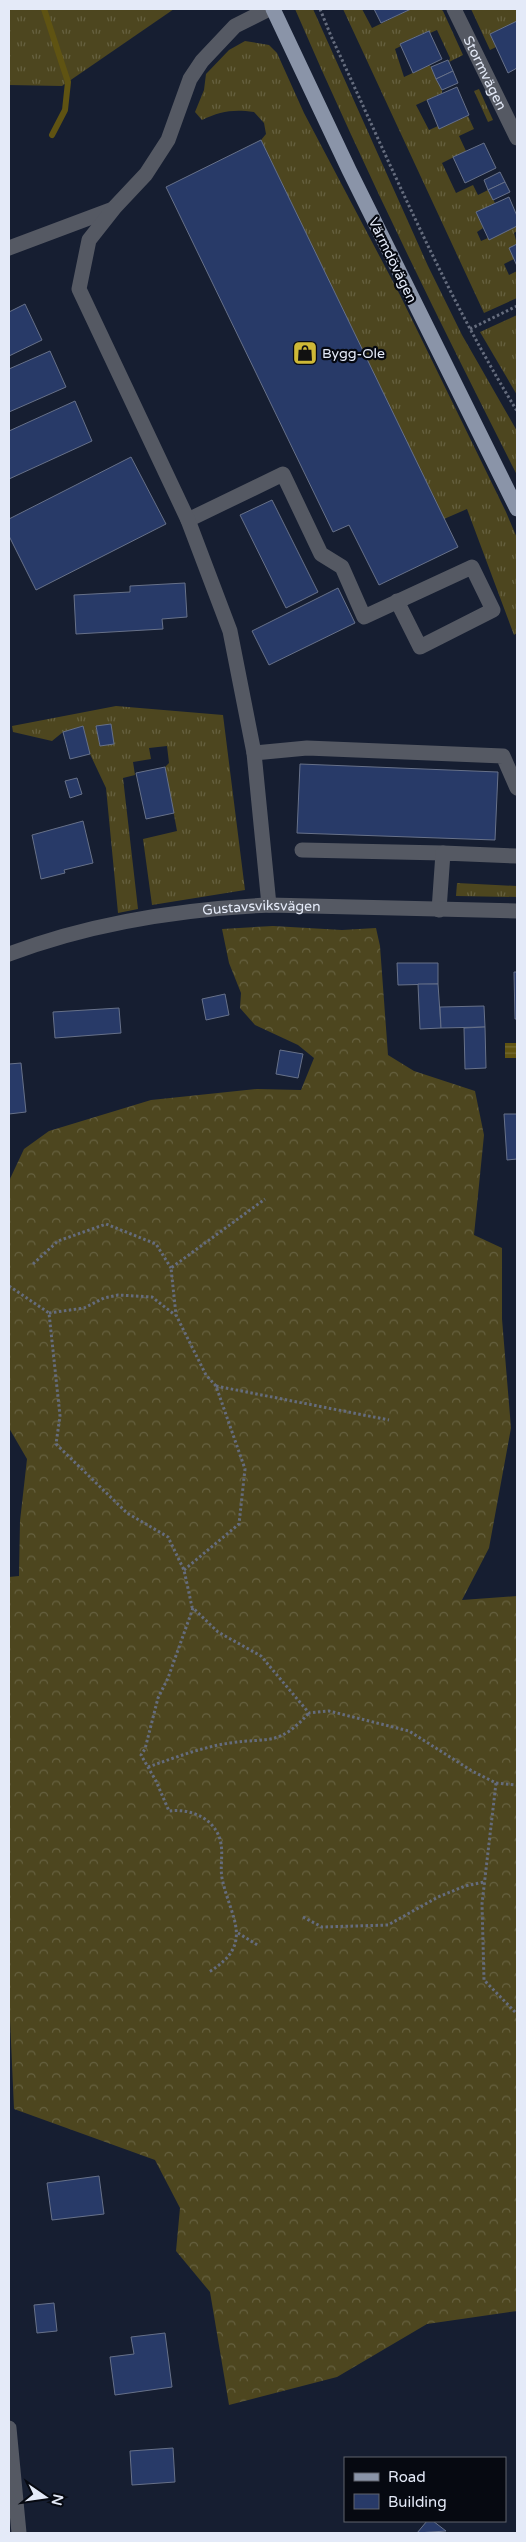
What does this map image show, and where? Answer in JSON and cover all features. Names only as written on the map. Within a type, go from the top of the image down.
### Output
[{"type":"main road","name":"Värmdövägen","points":[[273,9],[344,162],[517,509]]},
{"type":"street","points":[[269,9],[235,26],[202,61],[190,79],[182,97],[168,140],[146,174],[112,210],[89,240],[79,289],[188,520],[230,631],[254,753],[269,905]]},
{"type":"street","name":"Stormvägen","points":[[454,9],[517,138]]},
{"type":"street","points":[[9,248],[112,210]]},
{"type":"street","points":[[188,520],[283,474],[321,554],[342,568],[364,616],[397,601],[472,567],[493,610],[420,647],[397,601]]},
{"type":"street","points":[[254,753],[307,748],[503,756],[517,788]]},
{"type":"street","points":[[302,850],[517,856]]},
{"type":"street","points":[[439,910],[443,854]]},
{"type":"street","name":"Gustavsviksvägen","points":[[9,954],[63,937],[185,912],[269,905],[517,911]]},
{"type":"street","points":[[9,2428],[19,2533]]},
{"type":"path","points":[[320,9],[408,203],[470,329],[517,411]]},
{"type":"path","points":[[470,329],[517,306]]},
{"type":"path","points":[[171,1268],[265,1199]]},
{"type":"path","points":[[33,1264],[58,1241],[106,1224],[156,1244],[171,1268],[176,1316],[206,1375],[216,1386],[245,1469],[238,1524],[184,1570]]},
{"type":"path","points":[[9,1286],[49,1312],[84,1308],[104,1298],[118,1294],[152,1297],[176,1316]]},
{"type":"path","points":[[49,1312],[60,1416],[56,1444],[127,1513],[168,1537],[184,1570],[192,1607],[168,1678],[158,1698],[145,1749],[141,1755],[169,1811],[182,1809],[199,1815],[214,1829],[221,1843],[222,1878],[238,1933],[230,1953],[223,1963],[209,1972]]},
{"type":"path","points":[[216,1386],[389,1420]]},
{"type":"path","points":[[192,1607],[218,1632],[261,1656],[309,1713]]},
{"type":"path","points":[[148,1767],[230,1743],[268,1741],[293,1731],[309,1713],[329,1711],[409,1731],[472,1771],[496,1783],[517,1784]]},
{"type":"path","points":[[496,1783],[482,1904],[484,1980],[517,2014]]},
{"type":"path","points":[[302,1917],[322,1927],[388,1925],[438,1897],[465,1886],[484,1882]]},
{"type":"path","points":[[238,1933],[259,1946]]},
{"type":"green space","points":[[9,9],[174,9],[62,86],[9,85]]},
{"type":"green space","points":[[295,9],[313,9],[428,266],[462,335],[517,431],[517,475],[402,244],[347,127]]},
{"type":"green space","points":[[343,9],[362,9],[372,28],[411,9],[441,9],[443,11],[463,55],[449,62],[450,58],[437,30],[430,33],[428,31],[400,44],[401,46],[395,49],[404,77],[430,65],[442,90],[442,93],[416,105],[429,130],[438,126],[440,128],[468,116],[474,129],[459,136],[466,151],[442,163],[456,193],[473,185],[478,195],[488,190],[495,203],[476,212],[483,228],[477,232],[481,241],[517,226],[517,231],[514,233],[517,244],[509,248],[514,259],[504,264],[509,275],[517,271],[517,298],[484,313]]},
{"type":"green space","points":[[471,9],[517,9],[517,21],[490,34],[496,47],[490,50]]},
{"type":"green space","points":[[245,41],[269,45],[277,53],[304,113],[400,295],[506,512],[517,538],[517,633],[514,635],[467,509],[444,519],[261,140],[266,134],[264,123],[254,112],[227,112],[202,120],[195,112],[204,90],[206,74],[229,50]]},
{"type":"green space","points":[[479,89],[493,120],[488,122],[474,91]]},
{"type":"green space","points":[[517,315],[517,395],[480,332]]},
{"type":"green space","points":[[116,706],[223,715],[245,890],[152,905],[143,839],[177,831],[165,767],[169,763],[167,746],[149,748],[151,759],[133,762],[135,775],[123,778],[138,909],[118,913],[106,788],[90,754],[83,726],[63,732],[52,741],[13,732],[12,726]],"holes":[[[110,724],[114,743],[100,746],[96,727]]]},
{"type":"green space","points":[[457,883],[517,886],[517,897],[456,896]]},
{"type":"green space","points":[[273,926],[342,930],[376,928],[380,946],[388,1055],[414,1071],[475,1091],[484,1135],[474,1235],[502,1248],[502,1319],[511,1428],[489,1548],[462,1600],[517,1596],[517,2311],[427,2324],[337,2377],[229,2405],[210,2292],[176,2251],[180,2208],[155,2160],[14,2109],[9,1997],[9,1577],[19,1576],[20,1521],[27,1459],[9,1428],[9,1181],[24,1149],[49,1131],[151,1100],[257,1089],[301,1090],[314,1058],[298,1045],[255,1025],[240,1008],[241,993],[229,963],[222,929]]},
{"type":"shaded area","points":[[505,1043],[517,1043],[517,1058],[505,1058]]},
{"type":"building","points":[[374,9],[411,9],[381,23]]},
{"type":"building","points":[[517,21],[517,68],[508,73],[490,34]]},
{"type":"building","points":[[429,31],[442,59],[413,73],[400,44]]},
{"type":"building","points":[[448,60],[453,71],[436,79],[431,67]]},
{"type":"building","points":[[453,71],[458,83],[442,90],[436,79]]},
{"type":"building","points":[[457,87],[469,115],[439,129],[427,100]]},
{"type":"building","name":"Bygg-Ole","points":[[261,140],[458,547],[379,585],[349,525],[333,532],[166,187]]},
{"type":"building","points":[[484,143],[496,168],[465,183],[453,157]]},
{"type":"building","points":[[500,172],[505,182],[488,190],[484,180]]},
{"type":"building","points":[[505,182],[510,192],[493,200],[488,190]]},
{"type":"building","points":[[509,197],[517,216],[517,226],[489,240],[476,212]]},
{"type":"building","points":[[517,244],[517,266],[509,248]]},
{"type":"building","points":[[25,304],[42,340],[9,356],[9,312]]},
{"type":"building","points":[[50,351],[66,387],[9,412],[9,369]]},
{"type":"building","points":[[75,401],[92,441],[9,479],[9,431]]},
{"type":"building","points":[[131,457],[166,524],[36,590],[9,536],[9,519]]},
{"type":"building","points":[[272,500],[318,592],[286,608],[240,515]]},
{"type":"building","points":[[185,583],[187,617],[162,619],[163,629],[76,634],[74,595],[130,592],[130,586]]},
{"type":"building","points":[[338,588],[355,623],[269,665],[252,631]]},
{"type":"building","points":[[111,724],[114,744],[100,746],[96,726]]},
{"type":"building","points":[[83,726],[90,754],[70,759],[63,732]]},
{"type":"building","points":[[300,764],[498,772],[495,840],[297,833]]},
{"type":"building","points":[[165,767],[174,813],[146,819],[136,773]]},
{"type":"building","points":[[77,778],[82,794],[70,798],[65,781]]},
{"type":"building","points":[[83,821],[93,863],[64,870],[65,873],[41,879],[32,835]]},
{"type":"building","points":[[397,963],[438,963],[438,984],[398,985]]},
{"type":"building","points":[[514,972],[517,972],[517,1019],[515,1019]]},
{"type":"building","points":[[418,984],[438,984],[441,1028],[420,1029]]},
{"type":"building","points":[[225,994],[229,1015],[206,1020],[202,999]]},
{"type":"building","points":[[484,1006],[485,1027],[441,1028],[440,1007]]},
{"type":"building","points":[[119,1008],[121,1033],[55,1038],[53,1012]]},
{"type":"building","points":[[485,1027],[486,1068],[465,1069],[464,1028]]},
{"type":"building","points":[[280,1050],[303,1054],[298,1078],[276,1074]]},
{"type":"building","points":[[21,1063],[26,1112],[9,1114],[9,1064]]},
{"type":"building","points":[[504,1114],[517,1114],[517,1159],[507,1160]]},
{"type":"building","points":[[99,2176],[104,2214],[52,2220],[47,2183]]},
{"type":"building","points":[[54,2303],[57,2331],[37,2333],[34,2305]]},
{"type":"building","points":[[165,2333],[172,2387],[115,2395],[110,2357],[134,2354],[131,2337]]},
{"type":"building","points":[[173,2448],[175,2482],[132,2485],[130,2451]]},
{"type":"building","points":[[426,2522],[434,2522],[446,2531],[417,2533]]},
{"type":"waterway","points":[[44,9],[68,82],[65,110],[52,135]]},
{"type":"place","name":"Bygg-Ole","points":[[305,353]]}]
